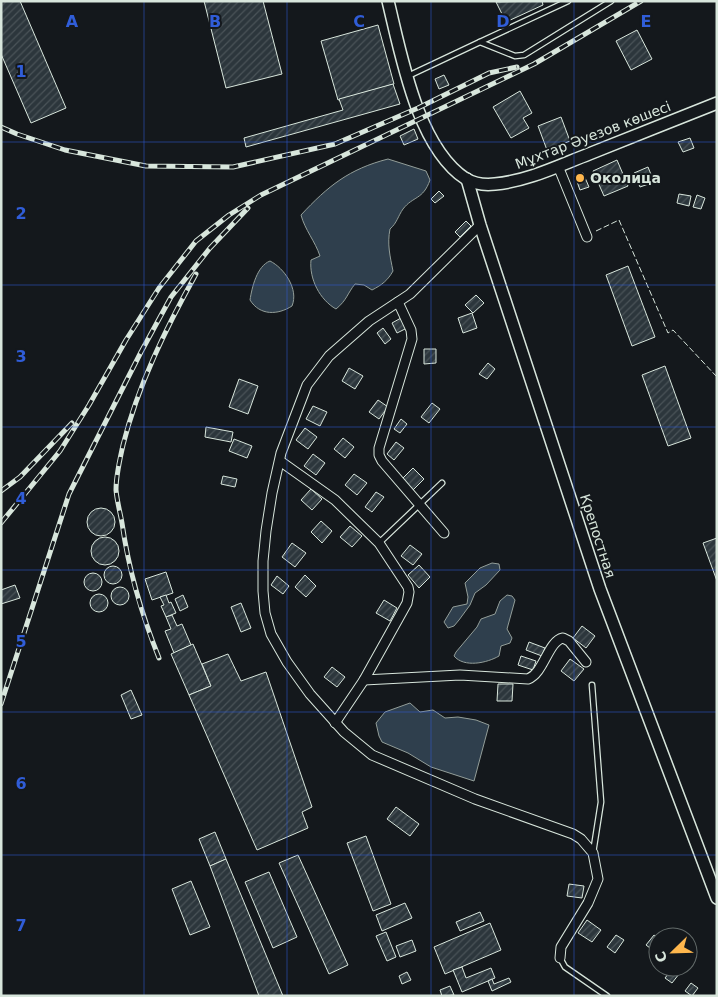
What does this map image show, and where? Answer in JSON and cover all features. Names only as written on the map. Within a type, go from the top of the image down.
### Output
[{"type":"street","points":[[388,1],[407,77],[418,108],[436,147],[455,170],[467,179]]},
{"type":"street","name":"Мұхтар Әуезов көшесі","points":[[467,179],[480,184],[496,184],[522,178],[558,166],[717,103]]},
{"type":"street","points":[[558,166],[586,237]]},
{"type":"street","name":"Крепостная","points":[[467,179],[480,225],[600,590],[717,898]]},
{"type":"street","points":[[480,225],[410,294],[369,321],[329,356],[307,385],[280,461],[266,531],[263,561],[265,613],[271,634],[287,662],[310,694],[335,723],[372,755],[474,799],[581,838],[593,853],[598,879],[588,903],[561,947],[560,958]]},
{"type":"street","points":[[398,302],[411,330],[412,339],[378,451],[382,461],[444,533]]},
{"type":"street","points":[[280,461],[335,500],[379,543],[408,587],[409,598],[364,680],[335,723]]},
{"type":"street","points":[[364,680],[460,675],[528,679],[536,674],[556,641],[563,638],[569,641],[586,662]]},
{"type":"lane","points":[[407,77],[566,4],[568,1]]},
{"type":"lane","points":[[480,42],[515,56],[524,55],[611,1]]},
{"type":"lane","points":[[379,543],[442,483]]},
{"type":"lane","points":[[592,685],[601,802],[593,853]]},
{"type":"lane","points":[[560,958],[565,967],[607,996]]},
{"type":"water","points":[[388,159],[426,171],[430,180],[421,195],[407,205],[390,229],[389,245],[393,271],[389,277],[372,290],[364,285],[355,284],[345,300],[336,309],[321,295],[314,281],[311,260],[320,256],[301,215],[320,195],[350,173]]},
{"type":"water","points":[[270,261],[289,280],[294,299],[292,306],[275,312],[259,309],[250,300],[258,272]]},
{"type":"water","points":[[492,563],[499,564],[500,570],[486,585],[475,593],[470,605],[459,620],[454,626],[448,628],[444,622],[453,607],[467,604],[468,597],[465,583],[480,568]]},
{"type":"water","points":[[507,595],[512,596],[515,600],[507,629],[512,638],[510,643],[501,646],[499,656],[488,661],[469,663],[458,660],[454,656],[456,652],[477,627],[481,619],[495,614],[500,601]]},
{"type":"water","points":[[410,703],[420,712],[433,710],[445,718],[458,717],[476,720],[489,725],[474,781],[431,767],[408,753],[382,742],[376,723],[385,712]]},
{"type":"building","points":[[1,1],[20,1],[66,108],[31,123],[1,54]]},
{"type":"building","points":[[204,1],[263,1],[282,74],[226,88]]},
{"type":"building","points":[[542,1],[543,5],[506,22],[496,2]]},
{"type":"building","points":[[378,25],[394,84],[338,100],[321,41]]},
{"type":"building","points":[[637,30],[652,59],[631,70],[616,41]]},
{"type":"building","points":[[444,75],[449,85],[439,89],[435,79]]},
{"type":"building","points":[[393,84],[400,104],[246,147],[244,138],[343,110],[339,99]]},
{"type":"building","points":[[520,91],[532,113],[523,118],[529,128],[511,138],[493,107]]},
{"type":"building","points":[[561,117],[570,141],[547,150],[538,126]]},
{"type":"building","points":[[414,129],[418,139],[404,145],[400,136]]},
{"type":"building","points":[[690,138],[694,148],[683,152],[678,142]]},
{"type":"building","points":[[617,160],[628,186],[604,196],[593,171]]},
{"type":"building","points":[[648,167],[654,182],[640,187],[634,173]]},
{"type":"building","points":[[583,173],[589,187],[580,190],[575,176]]},
{"type":"building","points":[[439,191],[444,196],[435,203],[431,199]]},
{"type":"building","points":[[679,194],[691,196],[689,206],[677,203]]},
{"type":"building","points":[[697,195],[705,198],[701,209],[693,207]]},
{"type":"building","points":[[466,221],[471,226],[460,237],[455,232]]},
{"type":"building","points":[[628,266],[655,337],[632,346],[606,275]]},
{"type":"building","points":[[476,295],[484,303],[473,313],[465,305]]},
{"type":"building","points":[[472,313],[477,328],[463,333],[458,318]]},
{"type":"building","points":[[401,318],[407,328],[397,333],[392,323]]},
{"type":"building","points":[[383,328],[391,339],[385,344],[377,333]]},
{"type":"building","points":[[424,349],[436,349],[436,363],[424,364]]},
{"type":"building","points":[[488,363],[495,369],[487,379],[479,374]]},
{"type":"building","points":[[665,366],[691,438],[668,446],[642,375]]},
{"type":"building","points":[[349,368],[363,376],[355,389],[342,381]]},
{"type":"building","points":[[239,379],[258,386],[248,414],[229,407]]},
{"type":"building","points":[[378,400],[388,407],[379,419],[369,412]]},
{"type":"building","points":[[432,403],[440,409],[429,423],[421,417]]},
{"type":"building","points":[[313,406],[327,412],[320,426],[306,419]]},
{"type":"building","points":[[401,419],[407,424],[400,433],[394,429]]},
{"type":"building","points":[[206,427],[233,432],[231,442],[205,437]]},
{"type":"building","points":[[305,428],[317,437],[308,449],[296,440]]},
{"type":"building","points":[[343,438],[354,447],[345,458],[334,449]]},
{"type":"building","points":[[234,439],[252,446],[247,458],[229,451]]},
{"type":"building","points":[[396,442],[404,448],[394,460],[387,454]]},
{"type":"building","points":[[313,454],[325,463],[316,475],[304,466]]},
{"type":"building","points":[[413,468],[424,479],[413,490],[402,479]]},
{"type":"building","points":[[354,474],[367,483],[357,495],[345,485]]},
{"type":"building","points":[[223,476],[237,479],[235,487],[221,484]]},
{"type":"building","points":[[311,489],[322,499],[312,510],[301,500]]},
{"type":"building","points":[[376,492],[384,497],[372,512],[365,507]]},
{"type":"building","points":[[101,508],[111,512],[115,522],[111,532],[101,536],[91,532],[87,522],[91,512]]},
{"type":"building","points":[[321,521],[332,531],[322,543],[311,532]]},
{"type":"building","points":[[350,526],[362,536],[352,547],[340,537]]},
{"type":"building","points":[[105,537],[115,541],[119,551],[115,561],[105,565],[95,561],[91,551],[95,541]]},
{"type":"building","points":[[717,538],[717,581],[703,543]]},
{"type":"building","points":[[292,543],[306,553],[295,567],[282,557]]},
{"type":"building","points":[[410,545],[422,554],[413,565],[401,556]]},
{"type":"building","points":[[419,565],[430,577],[419,588],[408,575]]},
{"type":"building","points":[[113,566],[119,569],[122,575],[119,581],[113,584],[107,581],[104,575],[107,569]]},
{"type":"building","points":[[166,572],[173,593],[152,600],[145,579]]},
{"type":"building","points":[[93,573],[99,576],[102,582],[99,588],[93,591],[87,588],[84,582],[87,576]]},
{"type":"building","points":[[305,575],[316,586],[306,597],[295,587]]},
{"type":"building","points":[[277,576],[289,586],[283,594],[271,585]]},
{"type":"building","points":[[15,585],[20,598],[1,604],[1,590]]},
{"type":"building","points":[[120,587],[126,590],[129,596],[126,602],[120,605],[114,602],[111,596],[114,590]]},
{"type":"building","points":[[99,594],[105,597],[108,603],[105,609],[99,612],[93,609],[90,603],[93,597]]},
{"type":"building","points":[[166,595],[176,613],[166,617],[161,606],[164,605],[160,597]]},
{"type":"building","points":[[183,595],[188,607],[180,611],[175,599]]},
{"type":"building","points":[[384,600],[397,608],[390,621],[376,613]]},
{"type":"building","points":[[241,603],[251,628],[241,632],[231,607]]},
{"type":"building","points":[[172,615],[177,626],[182,624],[191,645],[174,653],[165,631],[171,629],[166,617]]},
{"type":"building","points":[[582,626],[595,636],[586,648],[573,638]]},
{"type":"building","points":[[529,642],[545,648],[542,656],[526,650]]},
{"type":"building","points":[[193,644],[211,686],[189,695],[171,654]]},
{"type":"building","points":[[228,654],[241,681],[266,672],[312,807],[302,812],[308,828],[257,850],[189,695],[211,686],[202,664]]},
{"type":"building","points":[[521,656],[536,661],[533,670],[518,665]]},
{"type":"building","points":[[570,659],[584,669],[574,681],[561,671]]},
{"type":"building","points":[[332,667],[345,677],[337,687],[324,677]]},
{"type":"building","points":[[498,684],[513,684],[512,701],[497,701]]},
{"type":"building","points":[[131,690],[142,715],[131,719],[121,695]]},
{"type":"building","points":[[396,807],[419,824],[410,836],[387,819]]},
{"type":"building","points":[[215,832],[226,859],[210,866],[199,839]]},
{"type":"building","points":[[366,836],[391,904],[373,911],[347,843]]},
{"type":"building","points":[[298,855],[348,965],[329,974],[279,863]]},
{"type":"building","points":[[226,859],[283,996],[259,996],[210,866]]},
{"type":"building","points":[[269,872],[297,937],[273,948],[245,882]]},
{"type":"building","points":[[191,881],[210,927],[190,935],[172,889]]},
{"type":"building","points":[[569,884],[584,886],[582,898],[567,896]]},
{"type":"building","points":[[405,903],[412,918],[382,931],[376,915]]},
{"type":"building","points":[[480,912],[484,921],[460,931],[456,922]]},
{"type":"building","points":[[587,920],[601,930],[592,942],[578,933]]},
{"type":"building","points":[[490,923],[501,950],[445,974],[434,947]]},
{"type":"building","points":[[386,932],[396,957],[387,961],[376,936]]},
{"type":"building","points":[[616,935],[624,940],[615,953],[607,947]]},
{"type":"building","points":[[412,940],[416,951],[400,957],[396,946]]},
{"type":"building","points":[[462,967],[466,978],[491,968],[495,978],[462,992],[453,970]]},
{"type":"building","points":[[407,972],[411,980],[402,984],[399,976]]},
{"type":"building","points":[[666,977],[677,977],[672,983]]},
{"type":"building","points":[[509,978],[511,982],[492,991],[488,981],[492,979],[494,984]]},
{"type":"building","points":[[691,983],[698,988],[692,996],[685,991]]},
{"type":"building","points":[[450,986],[454,995],[442,996],[440,990]]},
{"type":"railway","points":[[1,523],[60,451],[159,288],[196,241],[229,215],[261,195],[534,64],[641,1]]},
{"type":"railway","points":[[1,127],[65,150],[146,166],[233,167],[335,144],[418,108],[489,73],[517,67]]},
{"type":"railway","points":[[1,704],[69,494],[171,297],[210,248],[248,208]]},
{"type":"railway","points":[[159,658],[141,608],[128,558],[116,490],[118,467],[129,423],[145,379],[174,315],[196,274]]},
{"type":"railway","points":[[1,491],[20,477],[72,423]]},
{"type":"fence","points":[[596,231],[619,220],[668,333],[673,330],[717,377]]},
{"type":"place","name":"Околица","points":[[580,178]]}]
